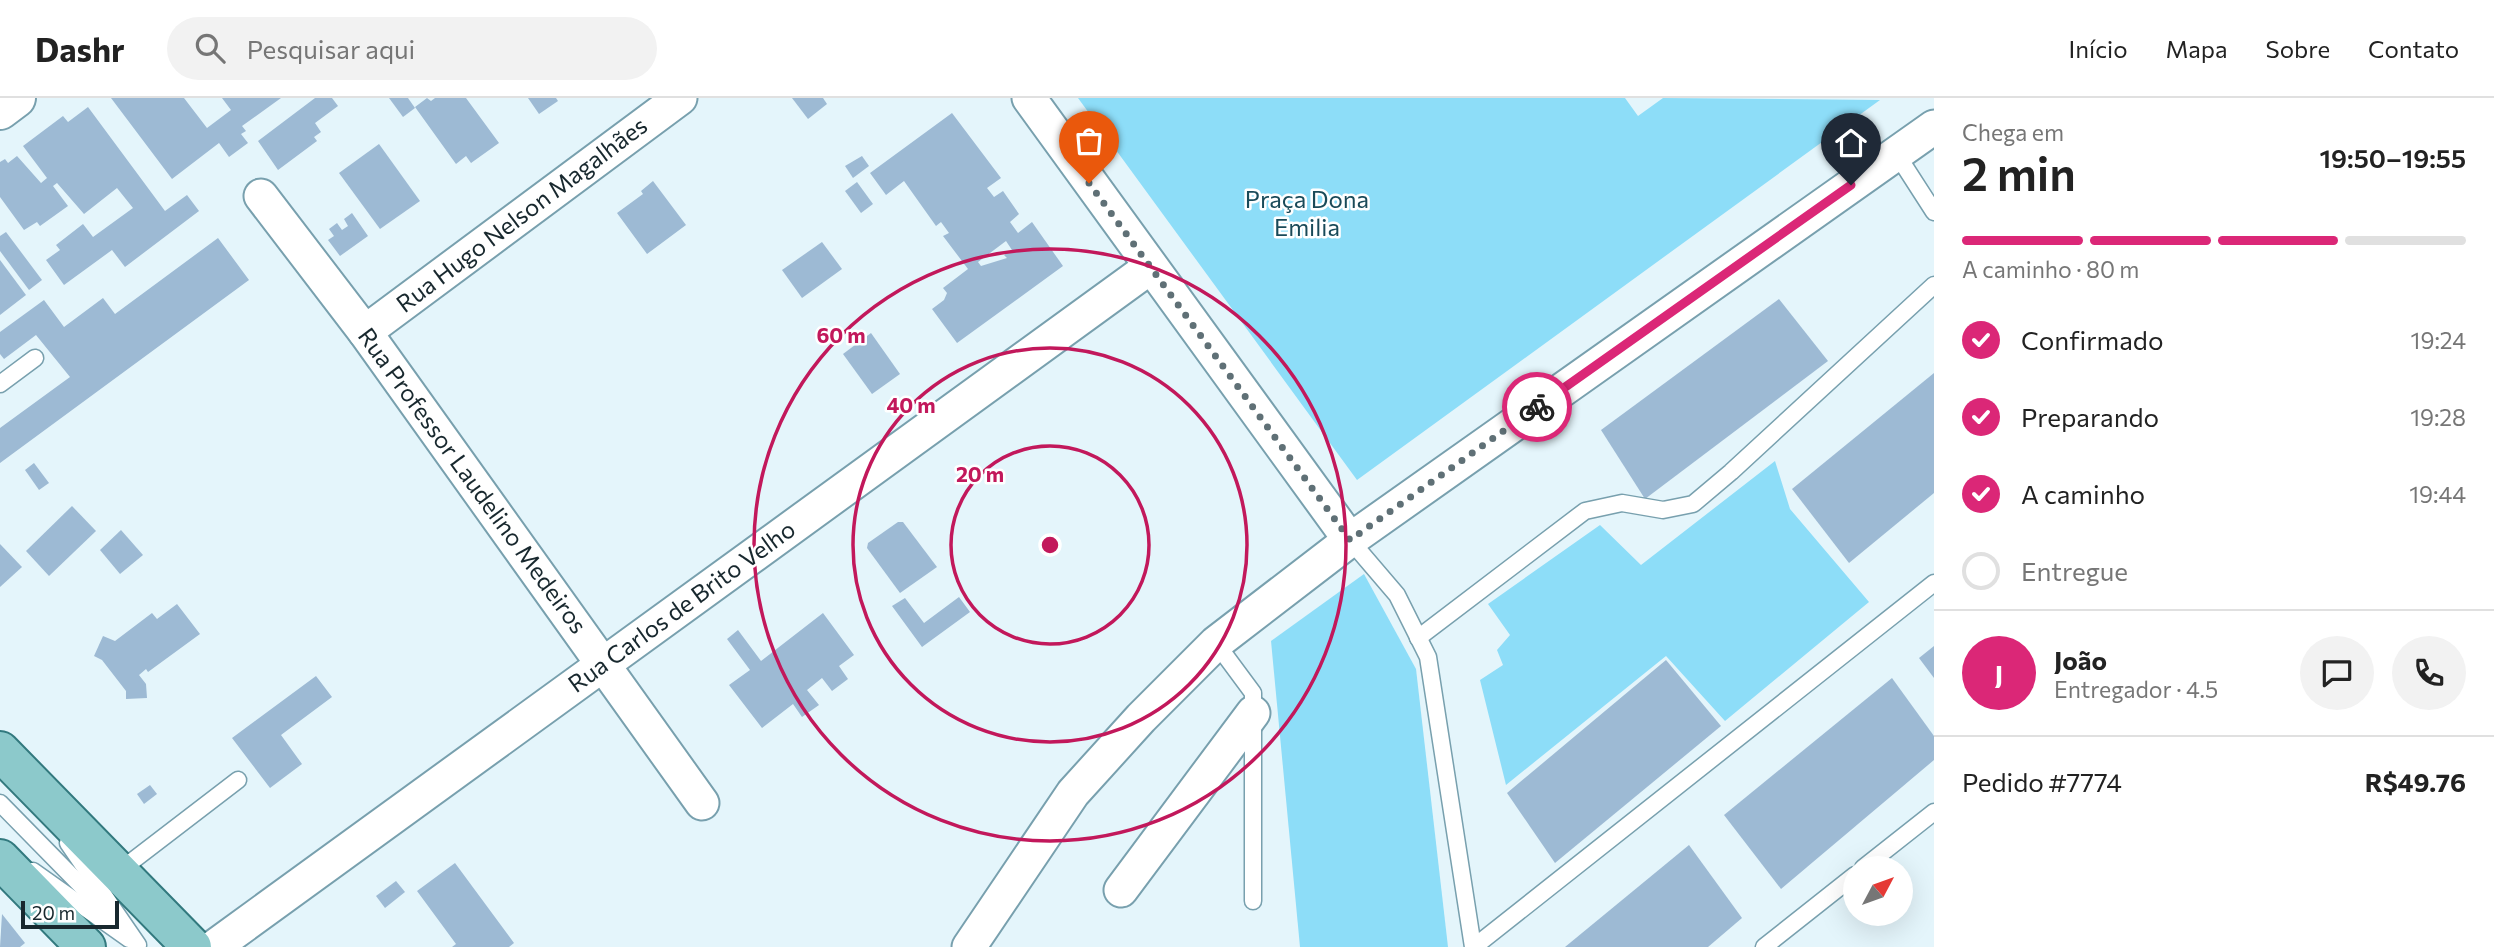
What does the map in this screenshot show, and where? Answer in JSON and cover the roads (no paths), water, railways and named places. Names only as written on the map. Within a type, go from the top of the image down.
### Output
[{"type":"main road","points":[[6,775],[118,872],[192,947]]},
{"type":"main road","points":[[0,859],[86,947]]},
{"type":"street","points":[[0,110],[16,98]]},
{"type":"street","name":"Rua Hugo Nelson Magalhães","points":[[365,332],[680,98]]},
{"type":"street","points":[[1029,98],[1149,268],[1350,540]]},
{"type":"street","points":[[969,947],[1073,793],[1141,718],[1216,643],[1350,540],[1934,127]]},
{"type":"street","name":"Rua Professor Laudelino Medeiros","points":[[261,197],[365,332],[702,803]]},
{"type":"street","name":"Rua Carlos de Brito Velho","points":[[214,947],[1149,268]]},
{"type":"street","points":[[1121,890],[1253,713]]},
{"type":"lane","points":[[1896,153],[1934,212]]},
{"type":"lane","points":[[1418,638],[1585,512],[1622,503],[1663,510],[1693,504],[1934,285]]},
{"type":"lane","points":[[0,384],[34,358]]},
{"type":"lane","points":[[1350,540],[1397,595],[1428,657],[1474,947],[1934,583]]},
{"type":"lane","points":[[1216,643],[1253,693],[1253,901]]},
{"type":"lane","points":[[6,775],[139,946]]},
{"type":"lane","points":[[6,775],[139,946]]},
{"type":"lane","points":[[118,872],[239,780]]},
{"type":"lane","points":[[1878,856],[1934,812]]},
{"type":"lane","points":[[0,847],[139,946]]},
{"type":"lane","points":[[1764,947],[1843,884]]},
{"type":"park label","name":"Praça Dona Emilia","points":[[1307,214]]}]
